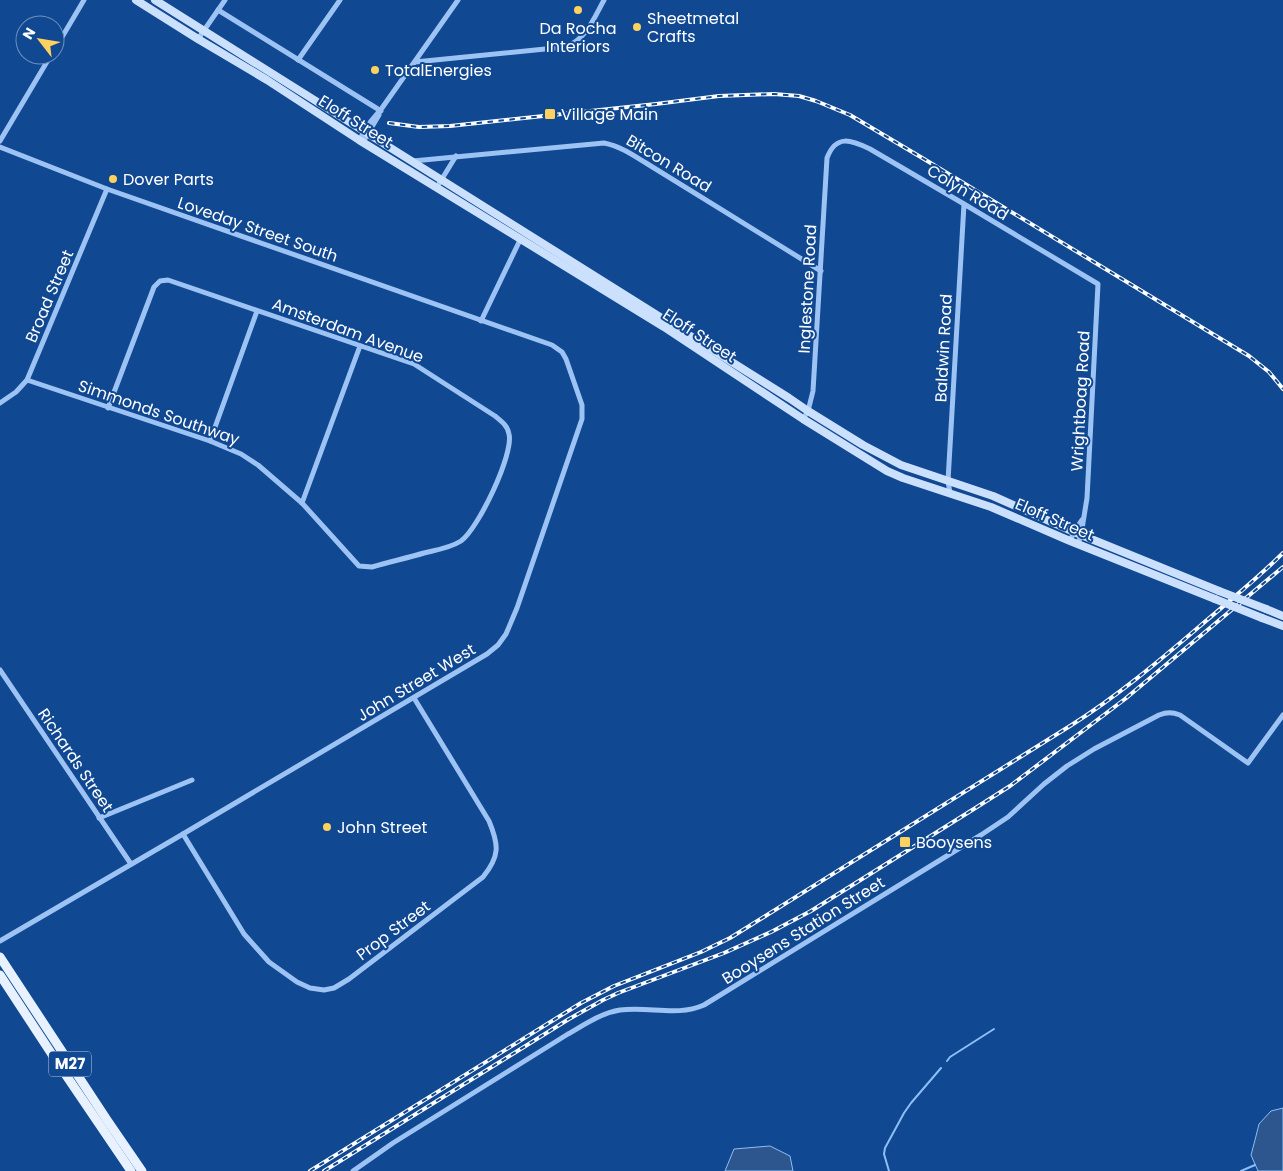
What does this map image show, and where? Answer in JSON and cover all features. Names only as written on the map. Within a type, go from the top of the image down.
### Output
[{"type":"main road","name":"M27","points":[[0,957],[106,1120],[142,1171]]},
{"type":"main road","name":"M27","points":[[0,975],[55,1060],[131,1171]]},
{"type":"street","points":[[65,32],[84,0]]},
{"type":"street","name":"Eloff Street","points":[[136,0],[198,39],[366,133],[411,161],[439,183]]},
{"type":"street","name":"Eloff Street","points":[[154,0],[287,88],[361,141],[439,183],[721,360],[886,458],[993,496],[1078,533],[1283,616]]},
{"type":"street","points":[[198,39],[225,0]]},
{"type":"street","points":[[298,60],[340,0]]},
{"type":"street","points":[[361,141],[458,0]]},
{"type":"street","points":[[415,62],[565,47],[574,44],[583,36],[604,0]]},
{"type":"street","points":[[218,10],[381,110]]},
{"type":"street","points":[[0,141],[45,65]]},
{"type":"street","name":"Colyn Road","points":[[827,158],[830,150],[840,141],[849,140],[858,143],[1098,284]]},
{"type":"street","name":"Bitcon Road","points":[[411,161],[604,143],[612,144],[646,163],[821,272]]},
{"type":"street","name":"Loveday Street South","points":[[0,147],[108,189],[481,321]]},
{"type":"street","points":[[439,183],[456,156]]},
{"type":"street","name":"Inglestone Road","points":[[803,419],[808,411],[813,391],[827,158]]},
{"type":"street","name":"Broad Street","points":[[0,403],[16,392],[27,380],[108,189]]},
{"type":"street","name":"Baldwin Road","points":[[950,493],[948,481],[964,204]]},
{"type":"street","points":[[481,321],[522,236]]},
{"type":"street","name":"Amsterdam Avenue","points":[[108,408],[154,287],[164,280],[171,280],[414,364],[503,423],[508,430],[510,443],[500,476],[482,513],[462,540],[445,548],[378,565],[359,566]]},
{"type":"street","name":"Wrightboag Road","points":[[1078,544],[1078,533],[1084,518],[1089,476],[1098,284]]},
{"type":"street","points":[[210,441],[257,311]]},
{"type":"street","name":"John Street West","points":[[0,941],[414,698],[487,654],[498,645],[506,634],[517,608],[583,412],[562,352],[544,342],[481,321]]},
{"type":"street","points":[[302,503],[360,346]]},
{"type":"street","name":"Eloff Street","points":[[721,360],[803,419],[887,471],[991,507],[1070,541],[1283,626]]},
{"type":"street","name":"Simmonds Southway","points":[[27,380],[210,441],[241,454],[302,503],[359,566]]},
{"type":"street","points":[[1016,518],[1020,508]]},
{"type":"street","name":"Wrightboag Road","points":[[1070,541],[1078,533]]},
{"type":"street","points":[[1172,582],[1175,573]]},
{"type":"street","name":"Richards Street","points":[[0,670],[131,864]]},
{"type":"street","name":"Prop Street","points":[[183,834],[244,934],[269,962],[297,982],[310,988],[324,990],[334,988],[349,979],[483,877],[492,867],[496,857],[495,835],[489,821],[414,698]]},
{"type":"street","name":"Booysens Station Street","points":[[352,1171],[400,1139],[594,1019],[620,1010],[684,1011],[704,1005],[982,835],[1008,817],[1044,784],[1076,760],[1159,715],[1173,712],[1180,715],[1248,763],[1283,715]]},
{"type":"street","points":[[99,818],[192,780]]},
{"type":"water","points":[[1283,1108],[1283,1171],[1258,1171],[1251,1155],[1259,1124],[1271,1111]]},
{"type":"water","points":[[770,1146],[790,1156],[793,1171],[725,1171],[734,1149]]},
{"type":"waterway","points":[[947,1061],[950,1057],[994,1029]]},
{"type":"waterway","points":[[889,1171],[884,1154],[885,1148],[904,1113],[941,1068]]},
{"type":"waterway","points":[[1241,1171],[1255,1165]]},
{"type":"railway","points":[[389,123],[419,127],[450,126],[719,96],[774,94],[799,96],[816,101],[850,115],[1249,356],[1269,372],[1283,389]]},
{"type":"railway","points":[[310,1171],[581,1003],[614,986],[701,952],[730,938],[1070,726],[1153,666],[1283,553]]},
{"type":"railway","points":[[324,1171],[569,1019],[603,1000],[724,953],[771,932],[811,911],[977,807],[1010,786],[1125,699],[1283,567]]},
{"type":"place","name":"Da Rocha Interiors","points":[[578,10]]},
{"type":"place","name":"Sheetmetal Crafts","points":[[637,27]]},
{"type":"place","name":"TotalEnergies","points":[[375,70]]},
{"type":"place","name":"Village Main","points":[[550,114]]},
{"type":"place","name":"Dover Parts","points":[[113,179]]},
{"type":"place","name":"John Street","points":[[327,827]]},
{"type":"place","name":"Booysens","points":[[905,842]]}]
